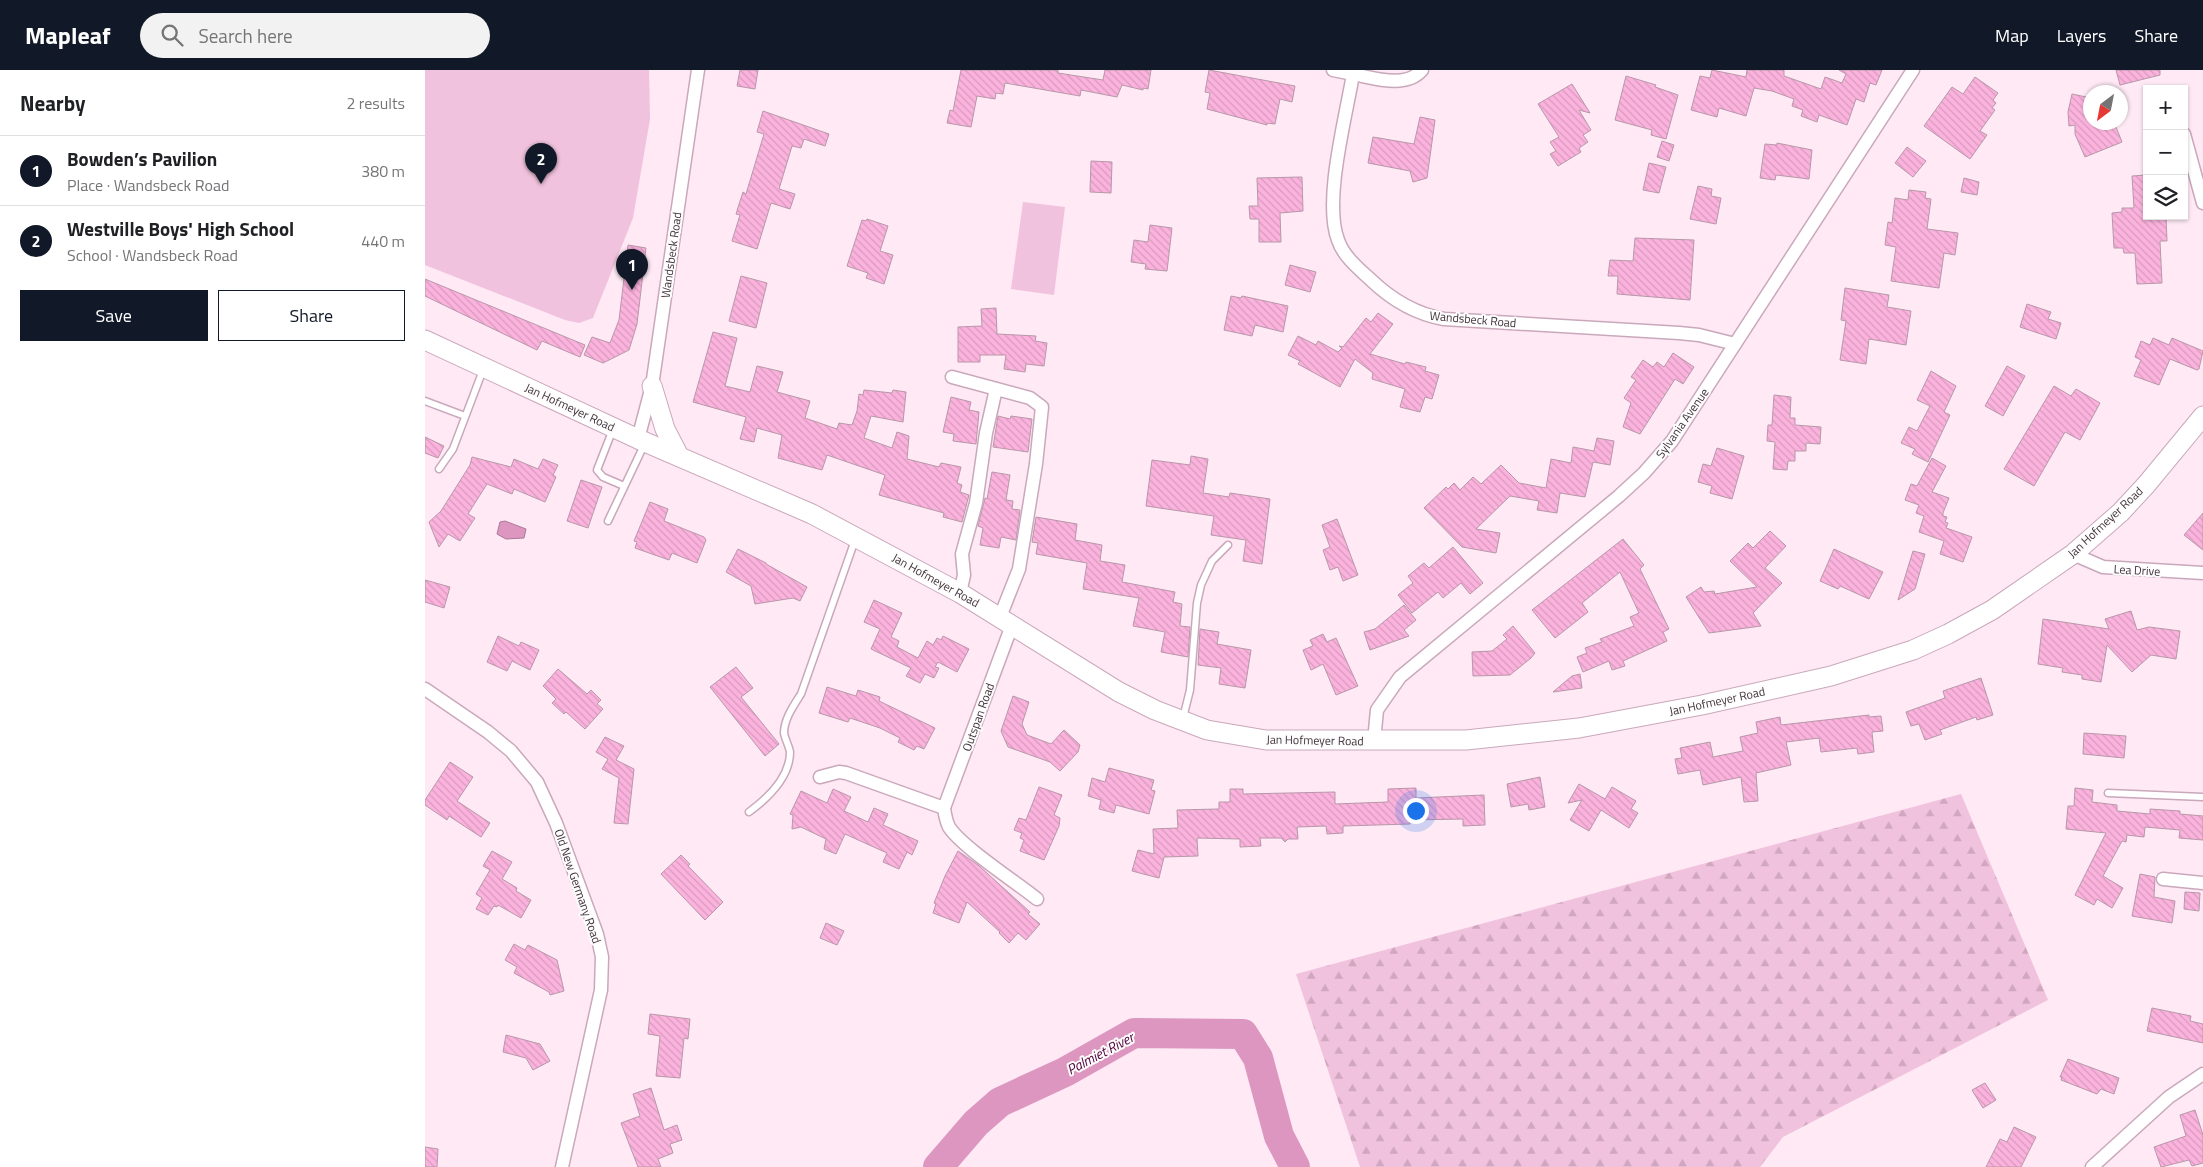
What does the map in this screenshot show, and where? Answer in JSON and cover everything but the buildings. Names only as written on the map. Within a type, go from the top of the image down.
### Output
[{"type":"street","name":"Wandsbeck Road","points":[[642,440],[652,386],[698,70]]},
{"type":"street","points":[[1333,70],[1401,81],[1412,79],[1422,70]]},
{"type":"street","name":"Sylvania Avenue","points":[[1374,741],[1377,710],[1400,677],[1644,473],[1672,441],[1913,70]]},
{"type":"street","name":"Wandsbeck Road","points":[[1353,74],[1333,195],[1334,226],[1338,242],[1357,267],[1397,302],[1412,310],[1444,319],[1679,333],[1699,335],[1735,344]]},
{"type":"street","points":[[2188,148],[2203,202]]},
{"type":"street","name":"Jan Hofmeyer Road","points":[[425,340],[642,440],[768,494],[856,537],[960,593],[1119,692],[1182,721],[1233,736],[1266,740],[1466,740],[1579,728],[1702,705],[1831,676],[1913,650],[1948,634],[1992,610],[2073,554],[2121,512],[2203,416]]},
{"type":"street","name":"Outspan Road","points":[[944,808],[1006,621],[1019,569],[1042,412],[1042,407],[1036,400],[952,376]]},
{"type":"street","points":[[652,386],[665,429],[679,456]]},
{"type":"street","points":[[960,593],[964,575],[962,554],[976,503],[986,433],[995,389]]},
{"type":"street","name":"Lea Drive","points":[[2073,554],[2103,568],[2203,573]]},
{"type":"street","name":"Old New Germany Road","points":[[425,689],[488,732],[511,751],[537,782],[556,823],[597,934],[602,957],[601,990],[562,1167]]},
{"type":"street","points":[[820,777],[839,772],[846,773],[944,808],[945,817],[954,833],[1037,899]]},
{"type":"street","points":[[2163,880],[2203,883]]},
{"type":"street","points":[[2092,1167],[2169,1097],[2203,1074]]},
{"type":"lane","points":[[439,469],[451,454],[484,366]]},
{"type":"lane","points":[[425,401],[465,416]]},
{"type":"lane","points":[[614,427],[597,470],[603,476],[624,486]]},
{"type":"lane","points":[[609,521],[642,440]]},
{"type":"lane","points":[[749,812],[765,800],[785,773],[790,752],[784,732],[789,713],[801,694],[856,537]]},
{"type":"lane","points":[[1182,721],[1190,690],[1197,603],[1201,585],[1212,561],[1228,545]]},
{"type":"lane","points":[[2108,793],[2203,797]]},
{"type":"green space","points":[[425,70],[649,70],[650,119],[633,218],[593,318],[579,323],[565,320],[425,265]]},
{"type":"green space","points":[[1023,202],[1065,207],[1054,295],[1011,289]]},
{"type":"green space","points":[[1961,794],[2048,1000],[1783,1137],[1760,1167],[1360,1167],[1296,974]]},
{"type":"shaded area","points":[[505,521],[526,529],[524,538],[506,539],[497,534],[500,522]]},
{"type":"waterway","name":"Palmiet River","points":[[938,1167],[976,1123],[1000,1102],[1065,1072],[1134,1033],[1243,1034],[1258,1058],[1279,1136],[1295,1167]]},
{"type":"place","name":"Westville Boys' High School","points":[[541,184]]},
{"type":"place","name":"Bowden’s Pavilion","points":[[632,290]]}]
